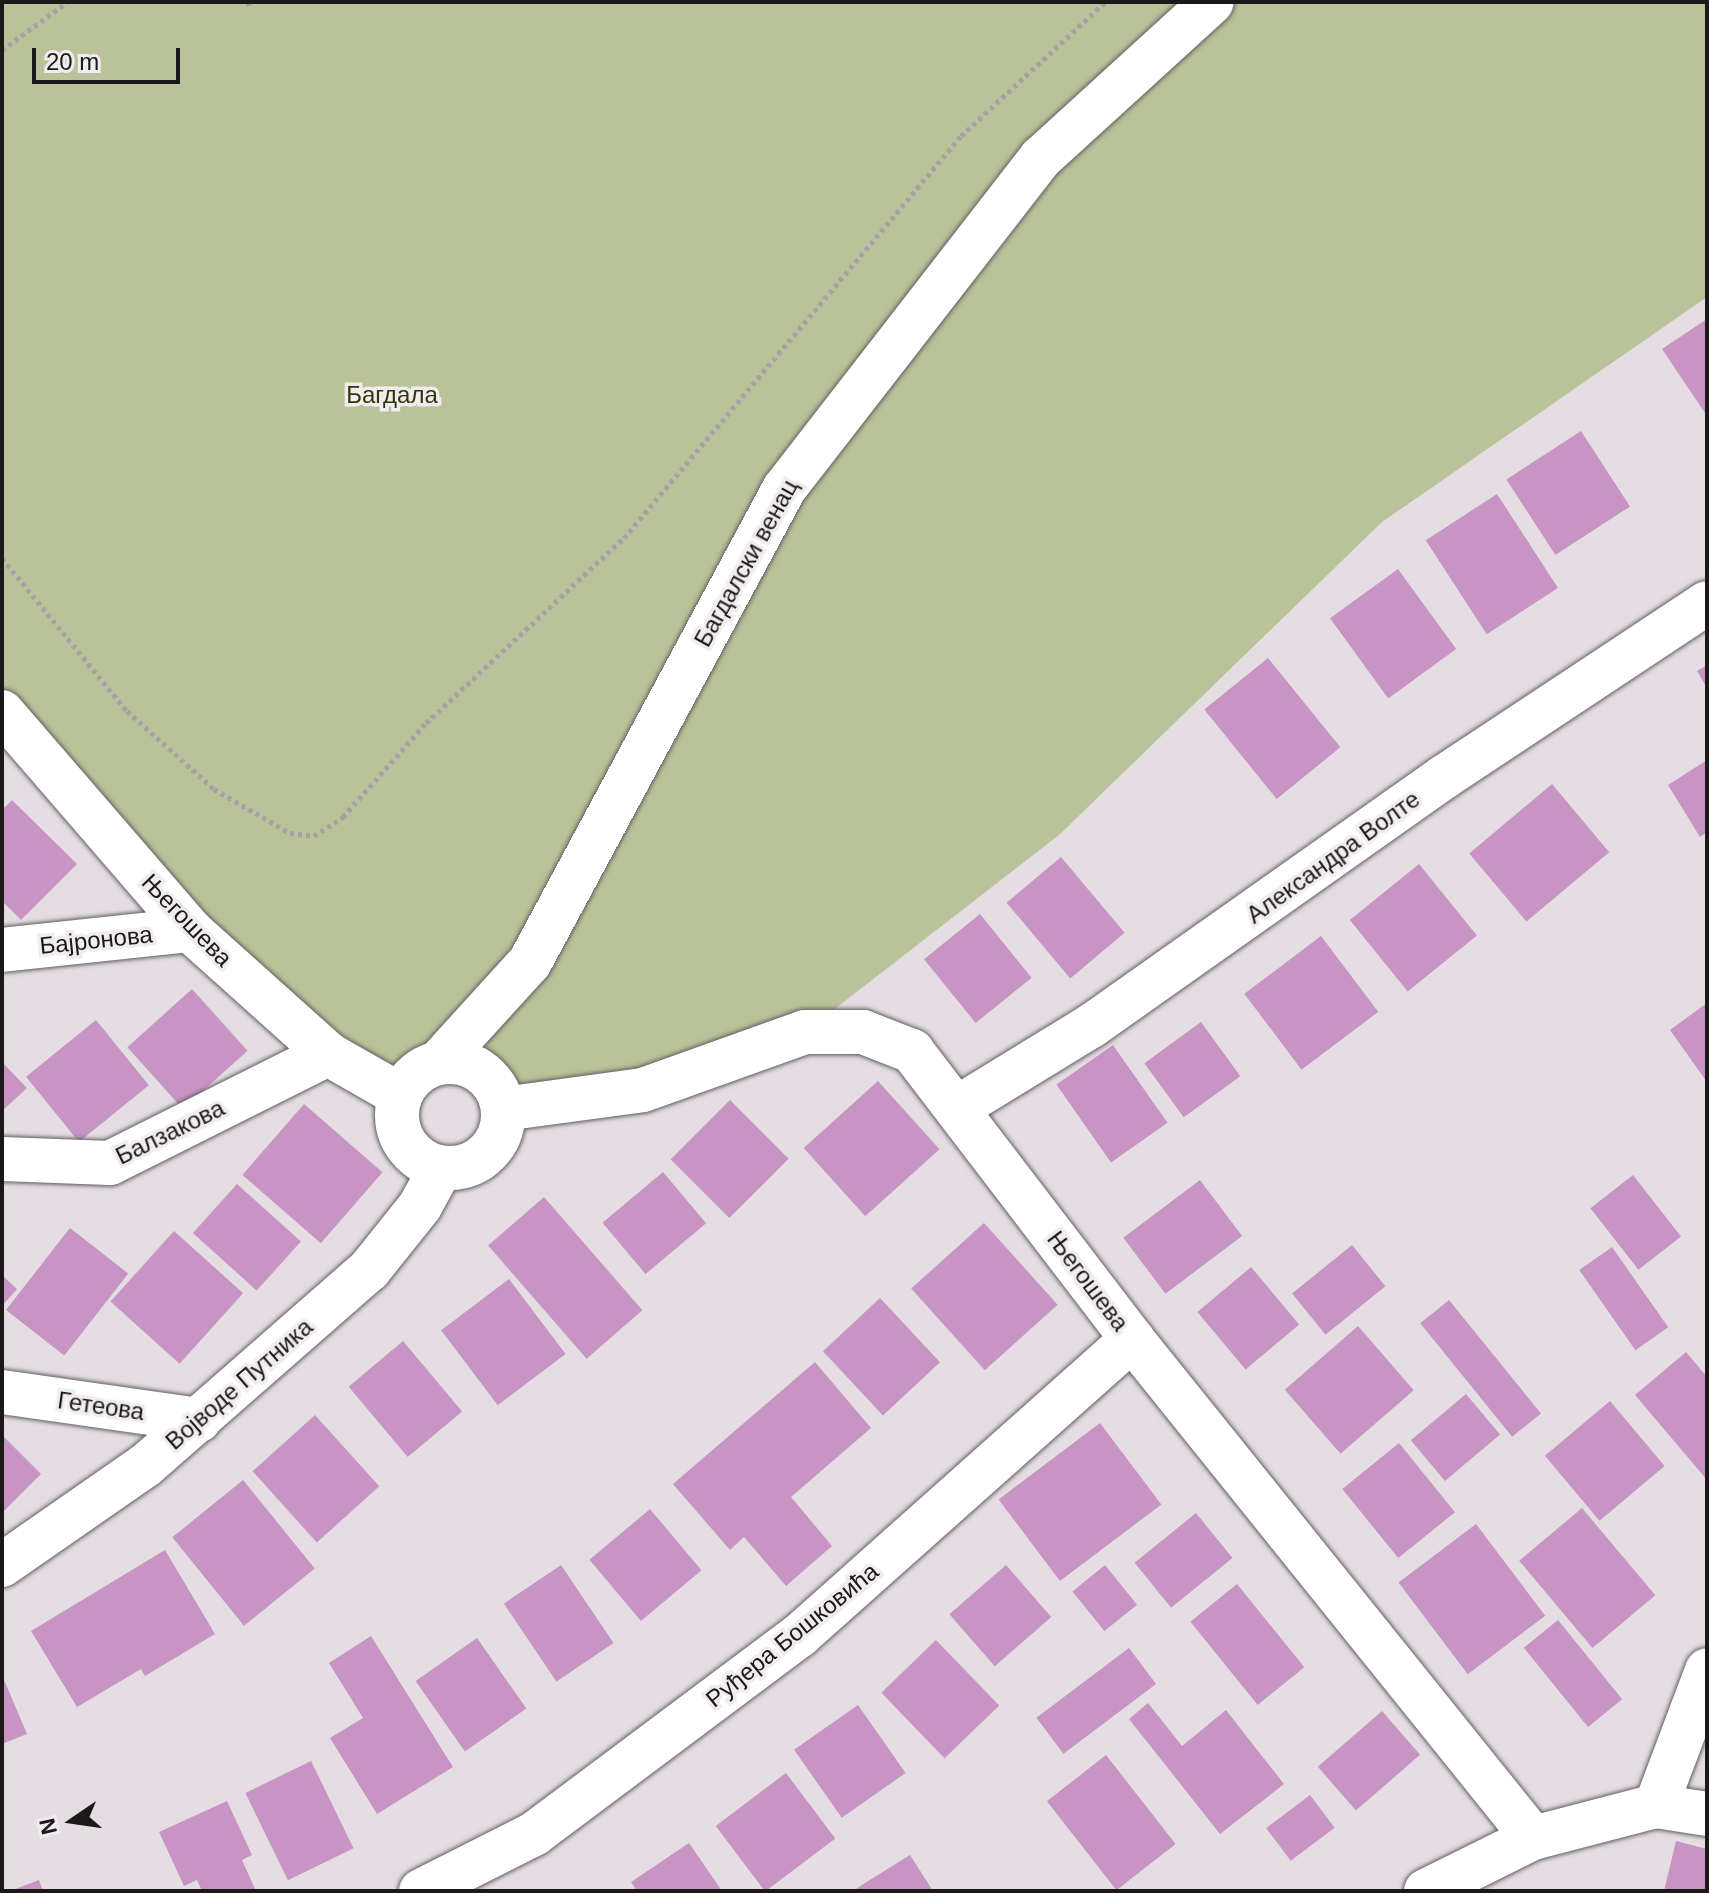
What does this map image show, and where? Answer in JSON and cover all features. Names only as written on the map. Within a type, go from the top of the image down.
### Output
[{"type":"street","name":"Багдалски венац","points":[[439,1062],[530,962],[784,489],[1041,158],[1212,2]]},
{"type":"street","name":"Александра Волте","points":[[957,1108],[1091,1026],[1289,891],[1444,777],[1707,603]]},
{"type":"street","name":"Његошева","points":[[2,712],[190,930],[328,1054],[400,1095]]},
{"type":"street","name":"Бајронова","points":[[2,950],[190,930]]},
{"type":"street","name":"Његошева","points":[[503,1109],[643,1090],[805,1032],[863,1032],[912,1051],[1132,1339],[1533,1838]]},
{"type":"street","name":"Балзакова","points":[[2,1159],[110,1163],[328,1054]]},
{"type":"street","points":[[439,1062],[474,1067],[493,1085],[503,1109],[496,1143],[484,1156],[469,1165],[441,1168],[406,1146],[396,1112],[400,1095],[423,1068],[439,1062]]},
{"type":"street","name":"Војводе Путника","points":[[2,1565],[75,1519],[199,1420],[369,1270],[420,1206],[441,1168]]},
{"type":"street","name":"Руђера Бошковића","points":[[421,1891],[534,1834],[800,1635],[1132,1339]]},
{"type":"street","name":"Гетеова","points":[[2,1392],[199,1420]]},
{"type":"street","points":[[1656,1806],[1707,1670]]},
{"type":"street","points":[[1426,1891],[1533,1838],[1656,1806],[1707,1814]]},
{"type":"path","points":[[2,50],[67,2]]},
{"type":"path","points":[[2,558],[127,711],[192,770],[249,813],[290,833],[314,836],[343,817],[426,723],[624,538],[961,136],[1105,2]]},
{"type":"green space","name":"Багдала","points":[[2,2],[1707,2],[1707,297],[1382,522],[1059,835],[805,1032],[687,1076],[498,1092],[474,1067],[457,1062],[423,1068],[410,1080],[328,1054],[2,712]]},
{"type":"building","points":[[1707,319],[1707,416],[1662,349]]},
{"type":"building","points":[[1581,431],[1630,506],[1555,555],[1506,479]]},
{"type":"building","points":[[1497,494],[1558,588],[1487,634],[1426,540]]},
{"type":"building","points":[[1398,569],[1456,649],[1388,698],[1330,618]]},
{"type":"building","points":[[1268,658],[1340,747],[1277,799],[1204,710]]},
{"type":"building","points":[[1707,665],[1707,688],[1697,671]]},
{"type":"building","points":[[1707,760],[1707,832],[1700,837],[1668,785]]},
{"type":"building","points":[[1552,784],[1609,852],[1526,922],[1469,853]]},
{"type":"building","points":[[12,800],[77,864],[21,920],[2,901],[2,810]]},
{"type":"building","points":[[1061,857],[1125,933],[1070,978],[1007,903]]},
{"type":"building","points":[[1419,864],[1477,935],[1408,992],[1350,920]]},
{"type":"building","points":[[980,914],[1032,978],[976,1023],[924,959]]},
{"type":"building","points":[[1321,936],[1378,1012],[1302,1070],[1244,994]]},
{"type":"building","points":[[192,989],[248,1051],[183,1109],[127,1047]]},
{"type":"building","points":[[1707,1003],[1707,1082],[1670,1030]]},
{"type":"building","points":[[96,1020],[149,1085],[79,1142],[26,1077]]},
{"type":"building","points":[[1201,1022],[1240,1076],[1184,1117],[1144,1063]]},
{"type":"building","points":[[1113,1045],[1167,1123],[1111,1162],[1056,1085]]},
{"type":"building","points":[[2,1062],[27,1088],[2,1111]]},
{"type":"building","points":[[878,1081],[940,1149],[865,1216],[804,1148]]},
{"type":"building","points":[[730,1100],[789,1159],[729,1218],[671,1159]]},
{"type":"building","points":[[304,1104],[382,1172],[321,1243],[242,1175]]},
{"type":"building","points":[[663,1172],[706,1223],[646,1274],[602,1223]]},
{"type":"building","points":[[1633,1175],[1681,1236],[1638,1270],[1590,1208]]},
{"type":"building","points":[[1200,1180],[1242,1236],[1165,1294],[1123,1238]]},
{"type":"building","points":[[237,1184],[301,1242],[257,1291],[193,1233]]},
{"type":"building","points":[[544,1197],[642,1310],[587,1359],[488,1246]]},
{"type":"building","points":[[984,1223],[1058,1305],[985,1370],[911,1289]]},
{"type":"building","points":[[70,1228],[128,1274],[64,1356],[6,1310]]},
{"type":"building","points":[[174,1231],[243,1293],[180,1364],[110,1302]]},
{"type":"building","points":[[1352,1245],[1385,1286],[1326,1335],[1292,1293]]},
{"type":"building","points":[[1612,1247],[1668,1327],[1635,1350],[1579,1270]]},
{"type":"building","points":[[1251,1267],[1299,1324],[1246,1369],[1197,1312]]},
{"type":"building","points":[[2,1275],[17,1289],[2,1306]]},
{"type":"building","points":[[509,1279],[566,1354],[498,1405],[441,1330]]},
{"type":"building","points":[[880,1298],[940,1362],[883,1416],[823,1351]]},
{"type":"building","points":[[1449,1300],[1541,1413],[1512,1437],[1420,1323]]},
{"type":"building","points":[[1358,1326],[1414,1390],[1341,1454],[1285,1390]]},
{"type":"building","points":[[403,1341],[462,1411],[408,1457],[349,1387]]},
{"type":"building","points":[[1686,1352],[1707,1377],[1707,1480],[1635,1395]]},
{"type":"building","points":[[815,1362],[871,1428],[791,1497],[832,1546],[786,1586],[744,1537],[730,1550],[673,1484]]},
{"type":"building","points":[[1466,1394],[1500,1435],[1445,1481],[1411,1440]]},
{"type":"building","points":[[1610,1401],[1665,1466],[1600,1521],[1545,1456]]},
{"type":"building","points":[[315,1415],[379,1486],[317,1543],[253,1471]]},
{"type":"building","points":[[1100,1423],[1161,1504],[1060,1581],[999,1499]]},
{"type":"building","points":[[2,1435],[41,1474],[2,1513]]},
{"type":"building","points":[[1399,1443],[1455,1512],[1398,1558],[1342,1489]]},
{"type":"building","points":[[243,1480],[315,1569],[244,1626],[172,1537]]},
{"type":"building","points":[[1582,1508],[1655,1595],[1592,1648],[1519,1561]]},
{"type":"building","points":[[650,1509],[701,1570],[641,1621],[589,1560]]},
{"type":"building","points":[[1196,1513],[1233,1558],[1171,1608],[1135,1563]]},
{"type":"building","points":[[1476,1524],[1545,1616],[1468,1674],[1399,1582]]},
{"type":"building","points":[[165,1550],[215,1634],[145,1676],[141,1669],[77,1707],[31,1631]]},
{"type":"building","points":[[561,1565],[614,1643],[556,1682],[504,1604]]},
{"type":"building","points":[[1006,1565],[1051,1617],[995,1666],[949,1614]]},
{"type":"building","points":[[1105,1565],[1137,1605],[1104,1631],[1072,1591]]},
{"type":"building","points":[[1237,1584],[1304,1667],[1258,1705],[1190,1622]]},
{"type":"building","points":[[1558,1620],[1622,1699],[1588,1727],[1524,1648]]},
{"type":"building","points":[[371,1636],[453,1767],[377,1814],[330,1738],[363,1718],[329,1663]]},
{"type":"building","points":[[477,1638],[526,1708],[465,1751],[416,1681]]},
{"type":"building","points":[[936,1640],[999,1705],[945,1758],[881,1693]]},
{"type":"building","points":[[1129,1648],[1156,1684],[1063,1754],[1036,1718]]},
{"type":"building","points":[[2,1675],[27,1734],[2,1744]]},
{"type":"building","points":[[1148,1703],[1182,1746],[1226,1710],[1284,1784],[1220,1834],[1129,1719]]},
{"type":"building","points":[[858,1705],[906,1773],[842,1818],[794,1750]]},
{"type":"building","points":[[1382,1711],[1420,1755],[1356,1811],[1318,1767]]},
{"type":"building","points":[[1106,1755],[1176,1844],[1116,1890],[1047,1801]]},
{"type":"building","points":[[311,1761],[354,1848],[288,1880],[245,1793]]},
{"type":"building","points":[[786,1773],[835,1838],[765,1891],[716,1826]]},
{"type":"building","points":[[1310,1795],[1335,1828],[1291,1861],[1266,1828]]},
{"type":"building","points":[[227,1801],[252,1855],[242,1860],[256,1891],[202,1891],[197,1880],[184,1886],[159,1832]]},
{"type":"building","points":[[1676,1841],[1707,1849],[1707,1891],[1664,1891]]},
{"type":"building","points":[[689,1843],[722,1891],[637,1891],[631,1882]]},
{"type":"building","points":[[910,1855],[933,1891],[853,1891],[865,1883]]},
{"type":"building","points":[[39,1880],[43,1891],[10,1891]]}]
